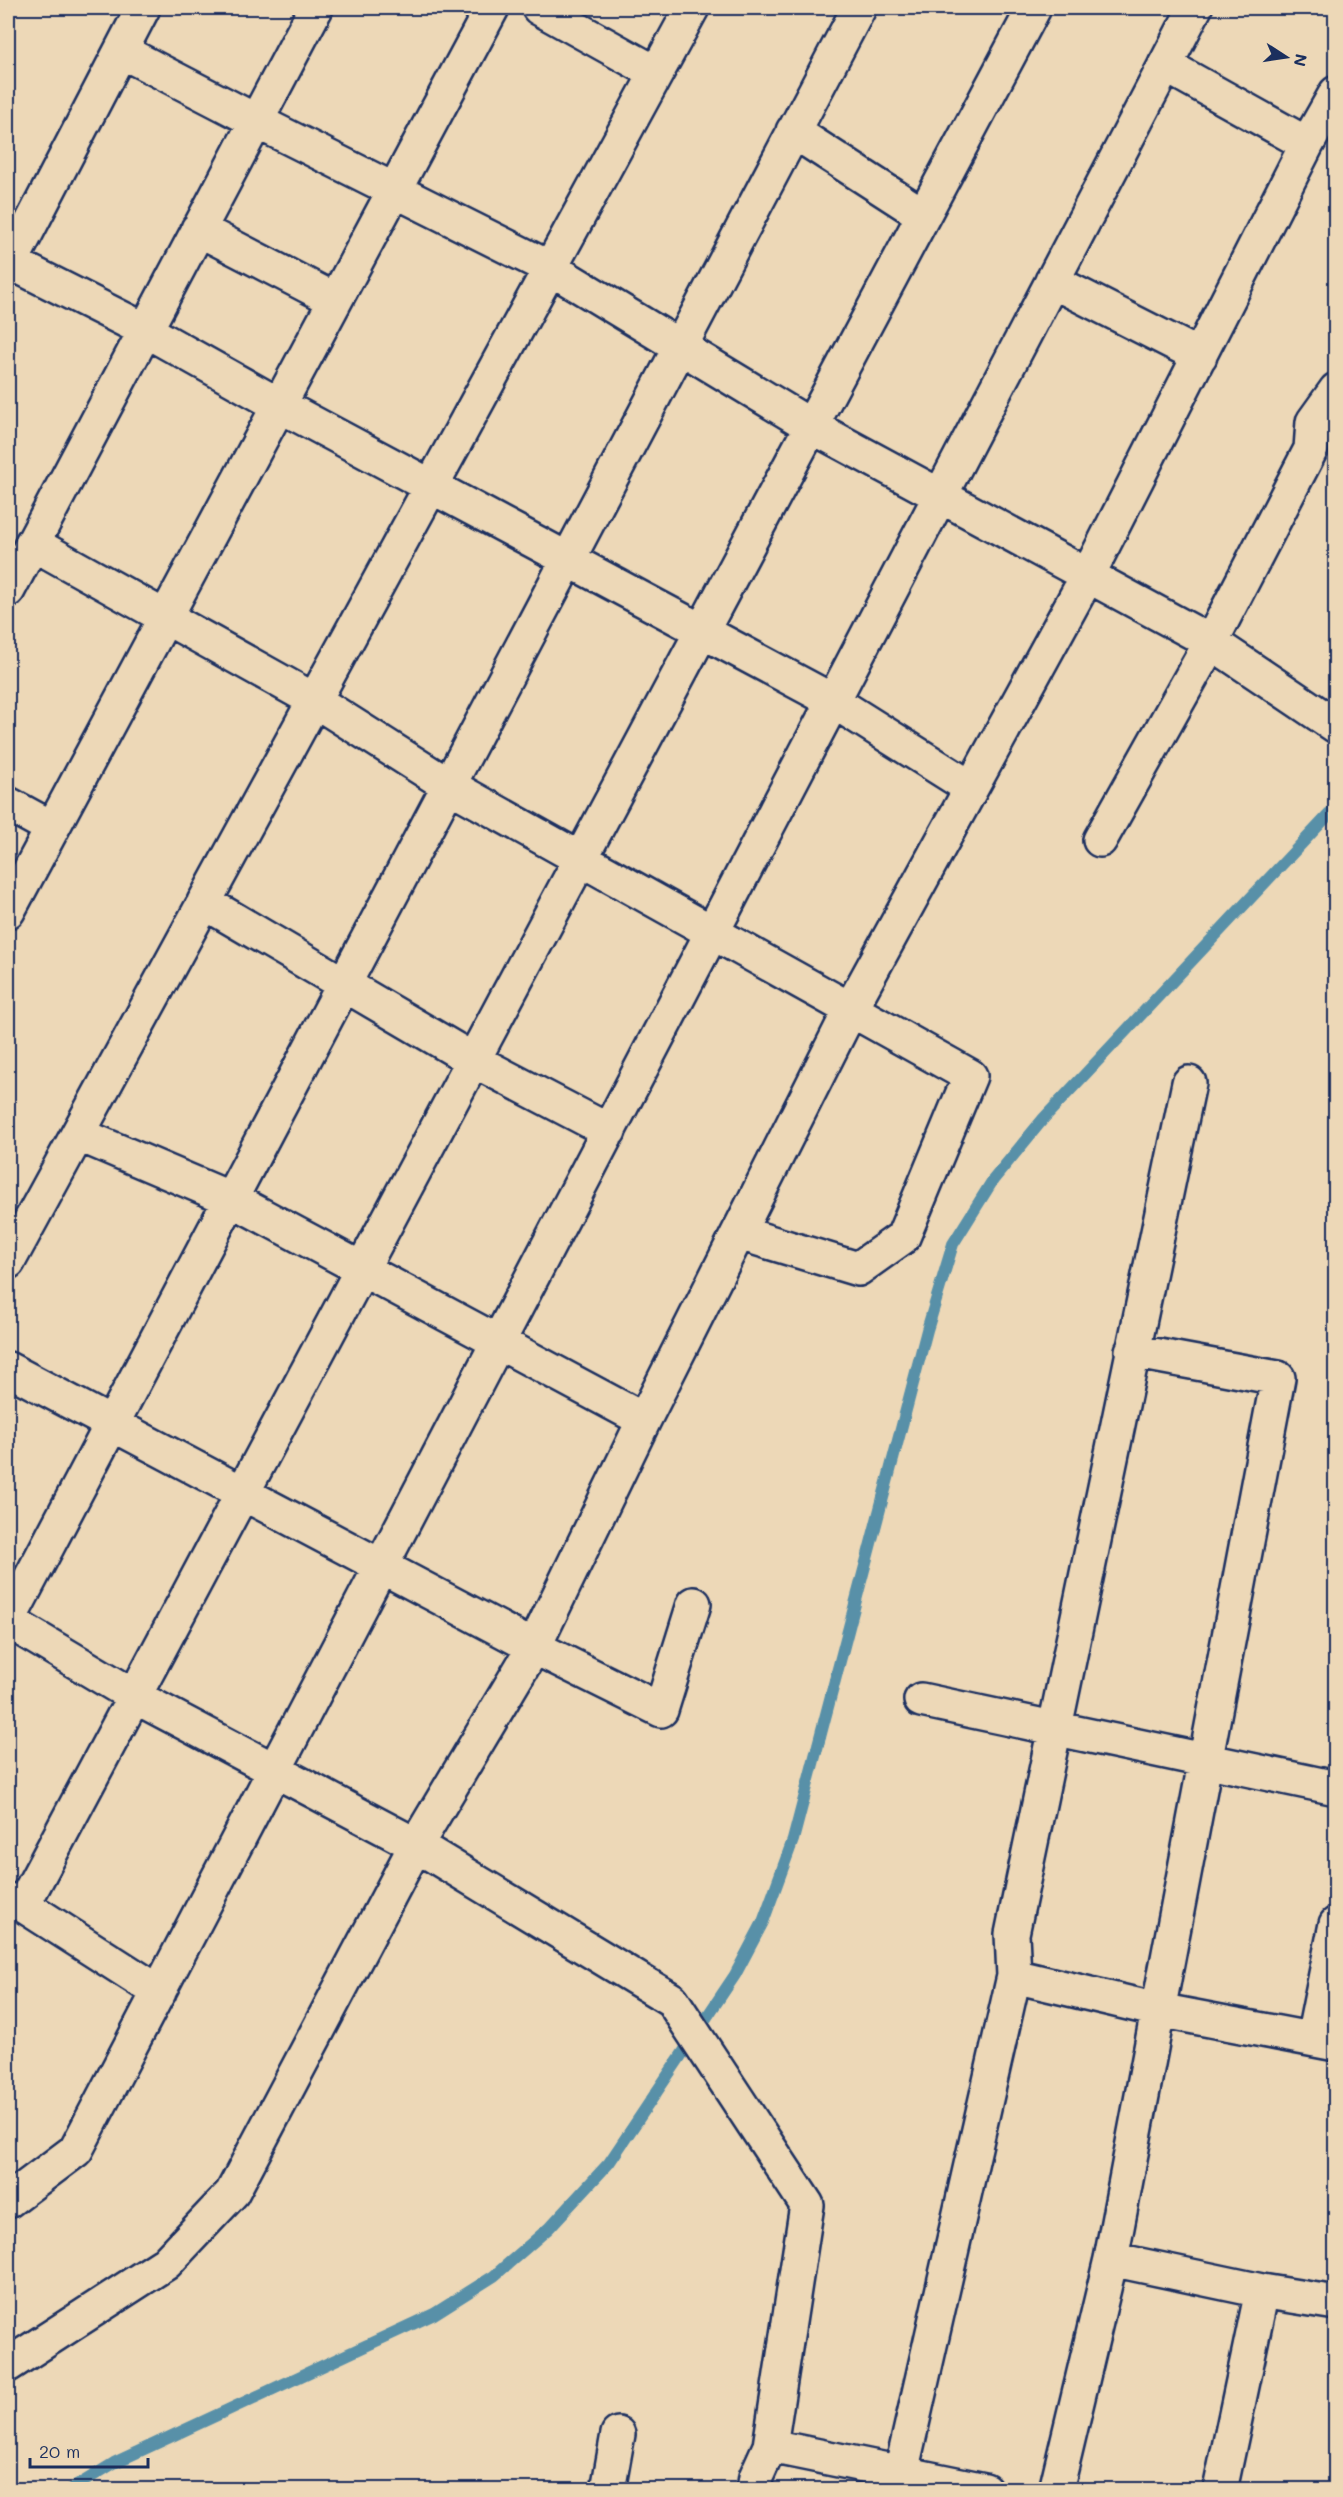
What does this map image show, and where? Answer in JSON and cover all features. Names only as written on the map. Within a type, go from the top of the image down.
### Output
[{"type":"street","points":[[143,8],[8,264],[145,330],[279,405],[833,701],[971,788]]},
{"type":"street","points":[[8,590],[316,8]]},
{"type":"street","points":[[8,911],[492,8]]},
{"type":"street","points":[[538,8],[656,73]]},
{"type":"street","points":[[8,1262],[692,8]]},
{"type":"street","points":[[754,2490],[756,2477],[770,2446],[807,2205],[672,2000],[416,1845],[134,1696],[8,1621],[859,8]]},
{"type":"street","points":[[159,1992],[15,1903],[134,1696],[1034,8]]},
{"type":"street","points":[[8,2201],[76,2150],[1195,8]]},
{"type":"street","points":[[121,51],[550,268],[811,426],[941,494],[1211,642],[1335,726]]},
{"type":"street","points":[[1164,65],[1307,144]]},
{"type":"street","points":[[8,2365],[166,2262],[232,2193],[416,1845],[534,1647],[644,1420],[852,1011],[1088,575],[1335,93]]},
{"type":"street","points":[[794,130],[923,215]]},
{"type":"street","points":[[198,230],[335,300]]},
{"type":"street","points":[[1052,281],[1200,356]]},
{"type":"street","points":[[1100,840],[1211,642],[1311,449],[1313,422],[1335,390]]},
{"type":"street","points":[[32,543],[314,700],[448,785],[970,1076],[903,1237],[858,1269],[739,1233]]},
{"type":"street","points":[[8,804],[52,828]]},
{"type":"street","points":[[204,902],[473,1060],[609,1131]]},
{"type":"street","points":[[899,2482],[1014,1976],[1012,1934],[1189,1083]]},
{"type":"street","points":[[78,1134],[231,1199],[644,1420]]},
{"type":"street","points":[[1056,2490],[1111,2259],[1278,1378],[1132,1351]]},
{"type":"street","points":[[8,1369],[534,1647],[661,1710],[694,1604]]},
{"type":"street","points":[[921,1700],[1335,1788]]},
{"type":"street","points":[[1014,1976],[1158,2010],[1324,2042],[1335,1924]]},
{"type":"street","points":[[1111,2259],[1262,2291],[1335,2303]]},
{"type":"street","points":[[1220,2490],[1262,2291]]},
{"type":"street","points":[[608,2490],[618,2434]]},
{"type":"street","points":[[770,2446],[899,2482],[985,2490]]},
{"type":"waterway","points":[[70,2490],[114,2463],[434,2314],[494,2276],[549,2228],[609,2163],[735,1975],[763,1922],[793,1840],[927,1330],[953,1244],[993,1180],[1044,1118],[1336,807]]}]
